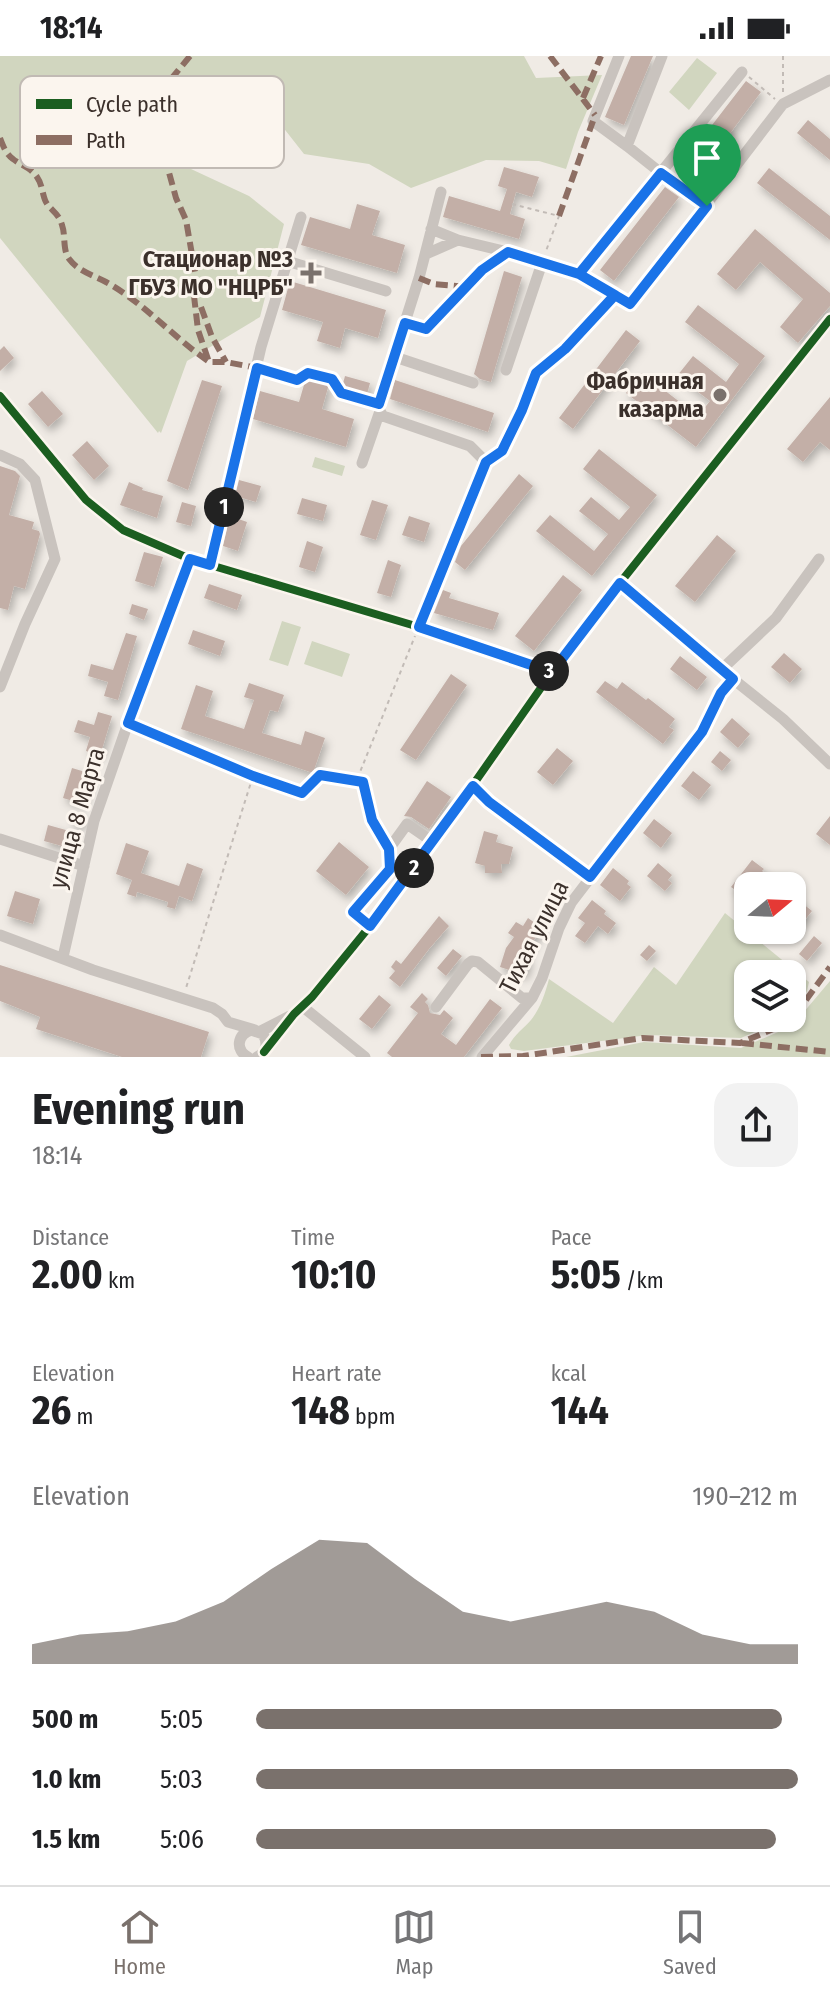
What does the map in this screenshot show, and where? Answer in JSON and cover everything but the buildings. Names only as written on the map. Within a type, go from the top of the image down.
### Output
[{"type":"street","points":[[619,56],[593,121],[707,206]]},
{"type":"street","points":[[627,146],[662,56]]},
{"type":"street","points":[[579,274],[742,72]]},
{"type":"street","points":[[431,229],[458,240],[579,274],[630,304],[783,104],[830,80]]},
{"type":"street","points":[[362,463],[426,254],[441,192]]},
{"type":"street","points":[[210,565],[261,347],[301,217]]},
{"type":"street","points":[[426,254],[458,240]]},
{"type":"street","points":[[287,261],[386,291]]},
{"type":"street","points":[[506,370],[542,263]]},
{"type":"street","points":[[419,627],[486,462],[502,451],[536,373],[565,349],[615,295]]},
{"type":"street","points":[[258,1056],[299,1011],[405,881],[552,672],[830,319]]},
{"type":"street","points":[[395,357],[473,383]]},
{"type":"street","points":[[0,396],[86,500],[123,530],[190,559],[419,627],[552,672]]},
{"type":"street","points":[[380,408],[383,416],[470,446],[486,462]]},
{"type":"street","points":[[0,455],[20,464],[35,480],[55,559],[0,687]]},
{"type":"street","name":"улица 8 Марта","points":[[63,957],[94,821],[190,559]]},
{"type":"street","points":[[721,670],[776,618],[819,559]]},
{"type":"street","points":[[620,583],[783,719],[830,764]]},
{"type":"street","name":"Тихая улица","points":[[482,1057],[532,998],[571,903],[702,732],[721,693],[733,679]]},
{"type":"street","points":[[473,786],[489,802],[590,877]]},
{"type":"street","points":[[370,926],[353,912],[390,869],[389,849],[407,824],[433,842]]},
{"type":"street","points":[[0,839],[84,866]]},
{"type":"street","points":[[390,869],[405,881]]},
{"type":"street","points":[[0,935],[93,970],[213,1008],[228,1022],[257,1031],[265,1038],[266,1047],[258,1056]]},
{"type":"street","points":[[436,1007],[472,961],[478,962],[522,998],[532,998]]},
{"type":"street","points":[[238,1049],[247,1031],[257,1031],[299,1011]]},
{"type":"street","points":[[299,1011],[365,1057]]},
{"type":"street","points":[[228,1022],[238,1049],[244,1054],[258,1056]]},
{"type":"path","points":[[783,56],[783,104]]},
{"type":"path","points":[[742,72],[783,104]]},
{"type":"path","points":[[512,204],[559,216],[542,263]]},
{"type":"path","points":[[405,323],[426,329],[482,270],[508,252]]},
{"type":"path","points":[[257,368],[297,380],[308,373],[332,379],[341,393],[380,408]]},
{"type":"path","points":[[389,849],[372,820],[360,772],[419,627]]},
{"type":"path","points":[[128,723],[253,776],[302,793],[320,775],[363,782]]},
{"type":"path","points":[[182,998],[253,776]]},
{"type":"green space","points":[[0,56],[524,56],[536,78],[602,75],[566,169],[539,161],[486,160],[411,188],[369,164],[304,154],[284,129],[284,76],[20,76],[20,168],[192,168],[249,196],[284,224],[260,317],[187,361],[161,433],[0,238]]},
{"type":"green space","points":[[697,58],[717,73],[689,110],[669,92]]},
{"type":"green space","points":[[315,457],[345,466],[342,476],[312,467]]},
{"type":"green space","points":[[282,621],[301,627],[288,666],[269,660]]},
{"type":"green space","points":[[312,641],[350,654],[342,677],[304,664]]},
{"type":"green space","points":[[725,913],[734,920],[734,944],[763,944],[782,960],[734,960],[734,1032],[754,1032],[741,1038],[648,1035],[524,1051],[511,1049],[509,1045],[537,1011],[549,979],[613,1023],[654,967],[676,985]]},
{"type":"green space","points":[[830,981],[830,1057],[566,1057],[644,1042],[741,1048],[778,1032],[806,1032],[806,1009]]},
{"type":"marked path","points":[[174,76],[190,56]]},
{"type":"marked path","points":[[550,56],[595,115]]},
{"type":"marked path","points":[[583,98],[601,56]]},
{"type":"marked path","points":[[559,216],[593,121]]},
{"type":"marked path","points":[[0,138],[8,155],[20,164]]},
{"type":"marked path","points":[[27,168],[39,180],[47,203],[60,220],[66,252],[73,264],[133,300],[208,361]]},
{"type":"marked path","points":[[168,168],[186,220],[195,272],[198,330],[209,362],[257,368]]},
{"type":"marked path","points":[[419,278],[434,284],[466,287]]},
{"type":"marked path","points":[[201,307],[212,337],[226,362]]},
{"type":"marked path","points":[[481,1057],[523,1056],[642,1038],[740,1043],[790,1022],[830,967]]},
{"type":"marked path","points":[[742,1043],[830,1052]]},
{"type":"cycle path","points":[[264,1052],[370,926],[604,603],[830,319]]},
{"type":"cycle path","points":[[0,396],[86,500],[123,530],[190,559],[419,627],[552,672]]},
{"type":"place","name":"Стационар №3 ГБУЗ МО \"НЦРБ\"","points":[[311,273]]},
{"type":"place","name":"Фабричная казарма","points":[[720,395]]},
{"type":"route","points":[[707,206],[630,304],[615,295],[579,274],[508,252],[482,270],[426,329],[405,323],[379,404],[341,393],[332,379],[308,373],[297,380],[257,368],[210,565],[190,559],[128,723],[253,776],[302,793],[320,775],[363,782],[372,820],[389,849],[390,869],[353,912],[370,926],[473,786],[489,802],[590,877],[702,732],[721,693],[733,679],[620,583],[552,672],[419,627],[486,462],[502,451],[536,373],[565,349],[615,295],[579,274],[661,173],[707,206]]}]
